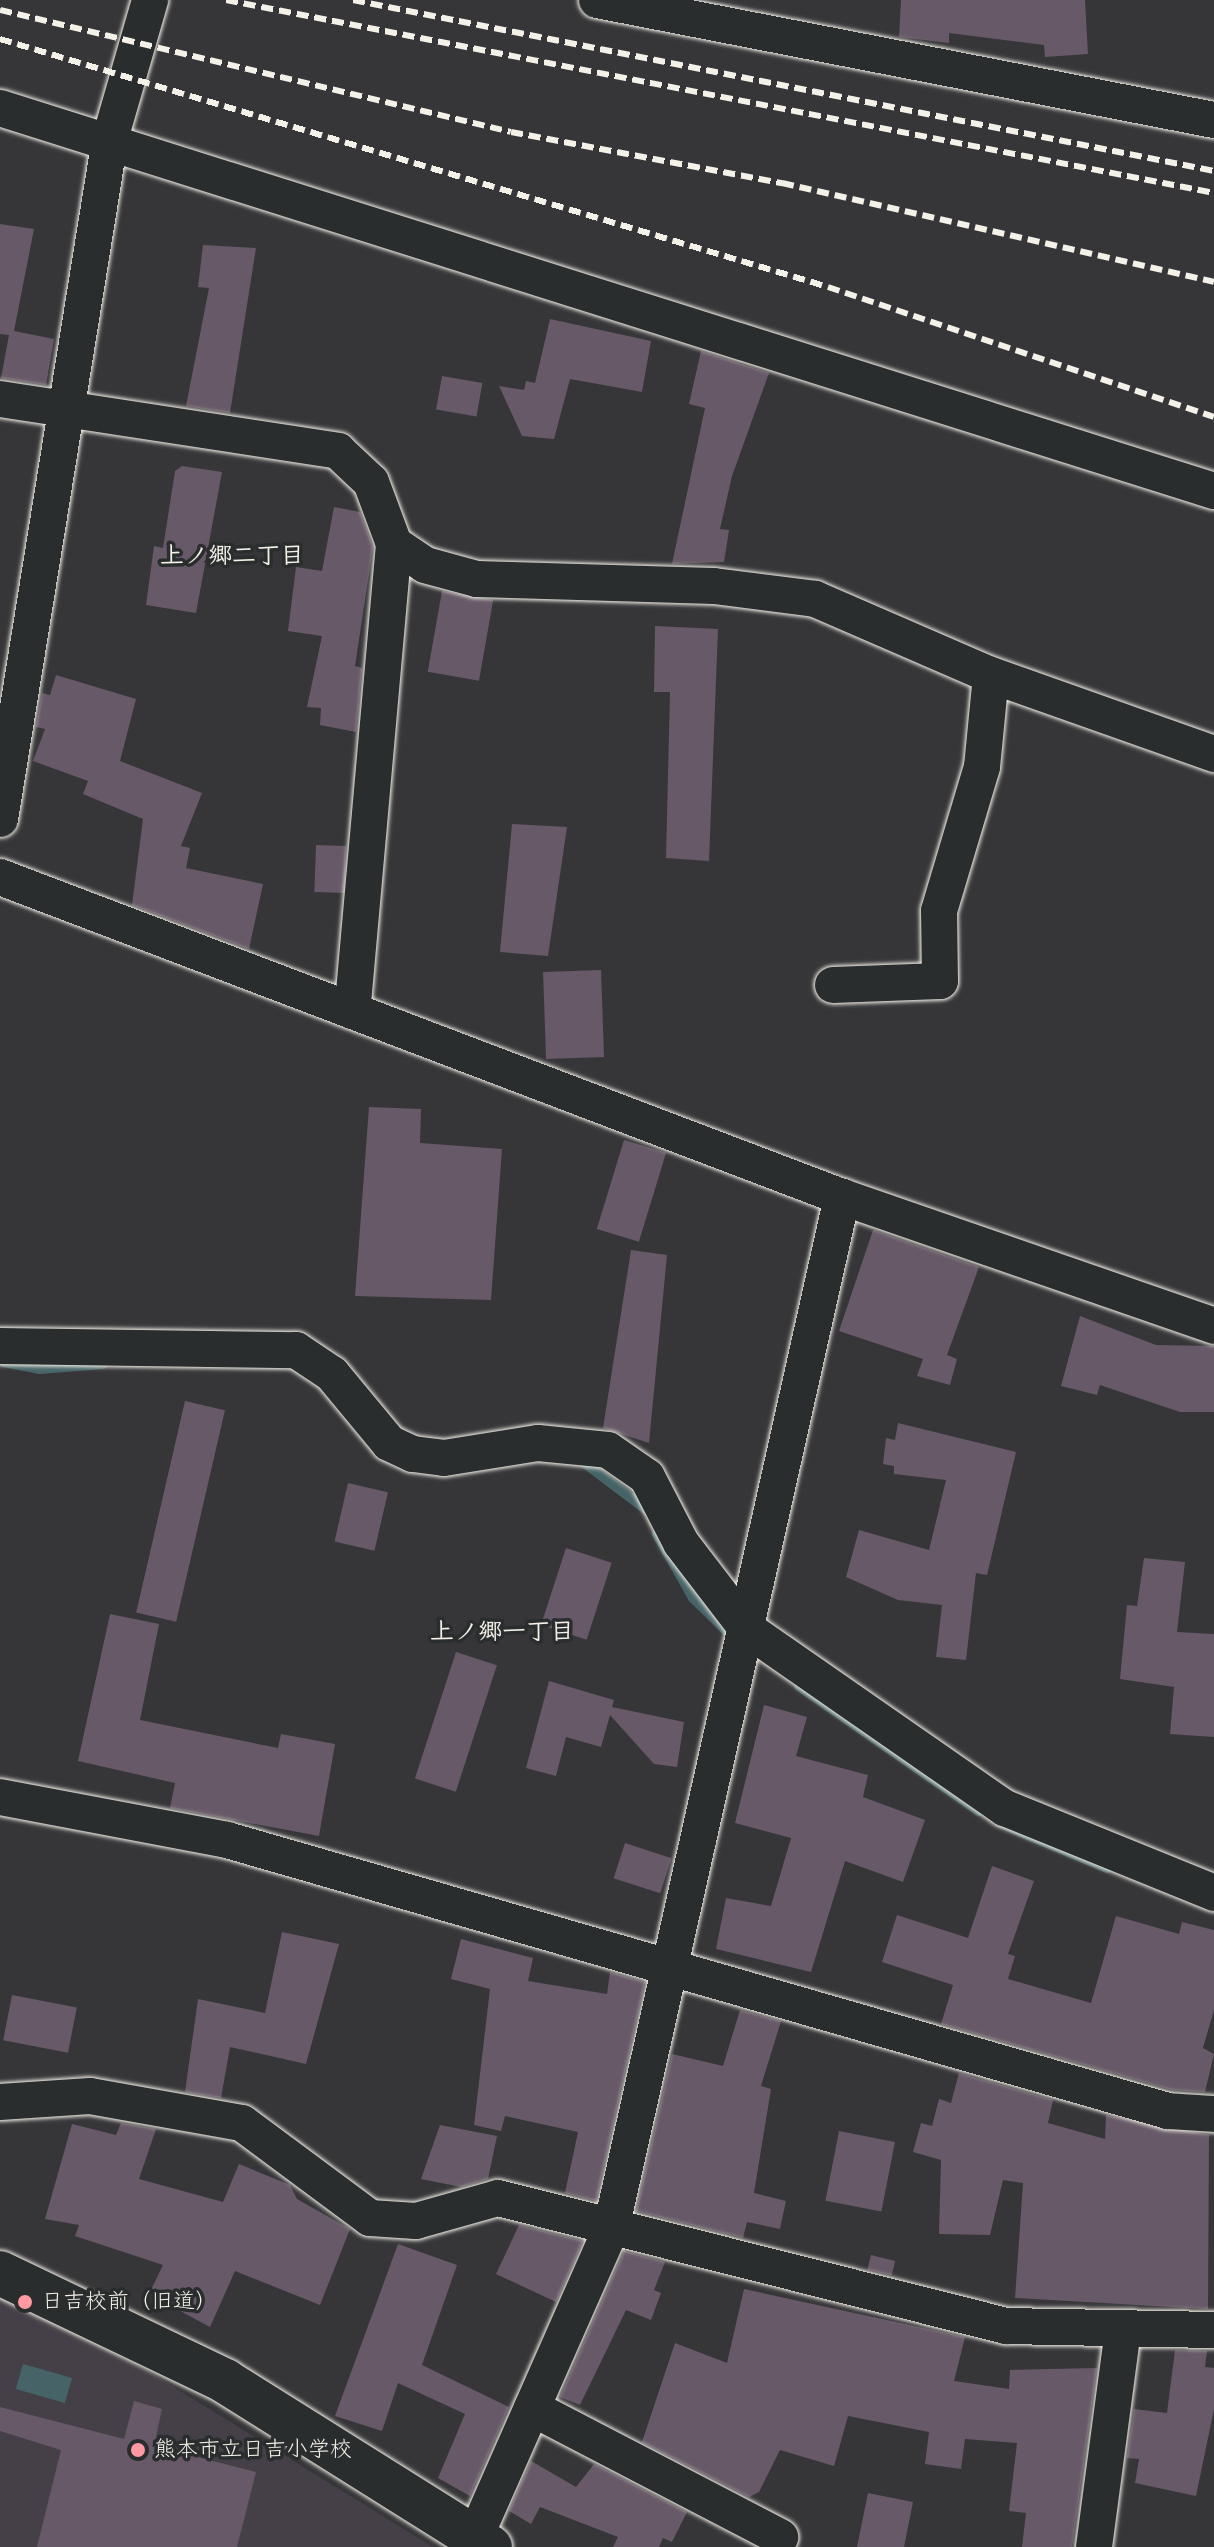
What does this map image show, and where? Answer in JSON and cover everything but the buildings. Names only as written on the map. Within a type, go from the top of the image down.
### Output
[{"type":"street","points":[[0,819],[70,413],[110,139],[150,0]]},
{"type":"street","points":[[597,0],[1214,120]]},
{"type":"street","points":[[0,108],[110,139],[1214,491]]},
{"type":"street","points":[[0,399],[70,413],[338,451],[371,482],[394,544],[352,1011]]},
{"type":"street","points":[[394,544],[425,565],[477,579],[714,586],[815,599],[991,675],[1214,754]]},
{"type":"street","points":[[833,985],[940,981],[939,911],[982,767],[991,675]]},
{"type":"street","points":[[0,877],[842,1197],[1214,1326]]},
{"type":"street","points":[[0,2273],[225,2381],[482,2542],[532,2408],[611,2229],[674,1969],[842,1197]]},
{"type":"street","points":[[0,1346],[296,1350],[332,1374],[389,1443],[413,1454],[444,1458],[538,1443],[608,1450],[647,1477],[681,1543],[747,1629],[1005,1808],[1214,1893]]},
{"type":"street","points":[[0,1797],[227,1840],[1168,2111],[1214,2114]]},
{"type":"street","points":[[0,2102],[90,2096],[242,2123],[370,2218],[416,2221],[498,2198],[611,2229],[1006,2326],[1214,2330]]},
{"type":"street","points":[[1094,2547],[1123,2330]]},
{"type":"street","points":[[532,2408],[780,2537]]},
{"type":"shaded area","name":"熊本市立日吉小学校","points":[[0,2296],[146,2370],[433,2547],[0,2547]]},
{"type":"water","points":[[23,2364],[72,2378],[65,2403],[16,2389]]},
{"type":"waterway","points":[[4,1362],[40,1369],[103,1364]]},
{"type":"waterway","points":[[582,1461],[648,1511]]},
{"type":"waterway","points":[[657,1534],[693,1598],[729,1633]]},
{"type":"waterway","points":[[799,1686],[979,1811]]},
{"type":"waterway","points":[[1000,1823],[1107,1868]]},
{"type":"railway","points":[[226,0],[1214,193]]},
{"type":"railway","points":[[353,0],[1214,171]]},
{"type":"railway","points":[[0,10],[511,132],[782,183],[1214,282]]},
{"type":"railway","points":[[0,39],[828,287],[1214,417]]},
{"type":"place","name":"日吉校前（旧道）","points":[[25,2302]]},
{"type":"place","name":"熊本市立日吉小学校","points":[[138,2450]]},
{"type":"district","name":"上ノ郷二丁目","points":[[232,556]]},
{"type":"district","name":"上ノ郷一丁目","points":[[502,1632]]}]
